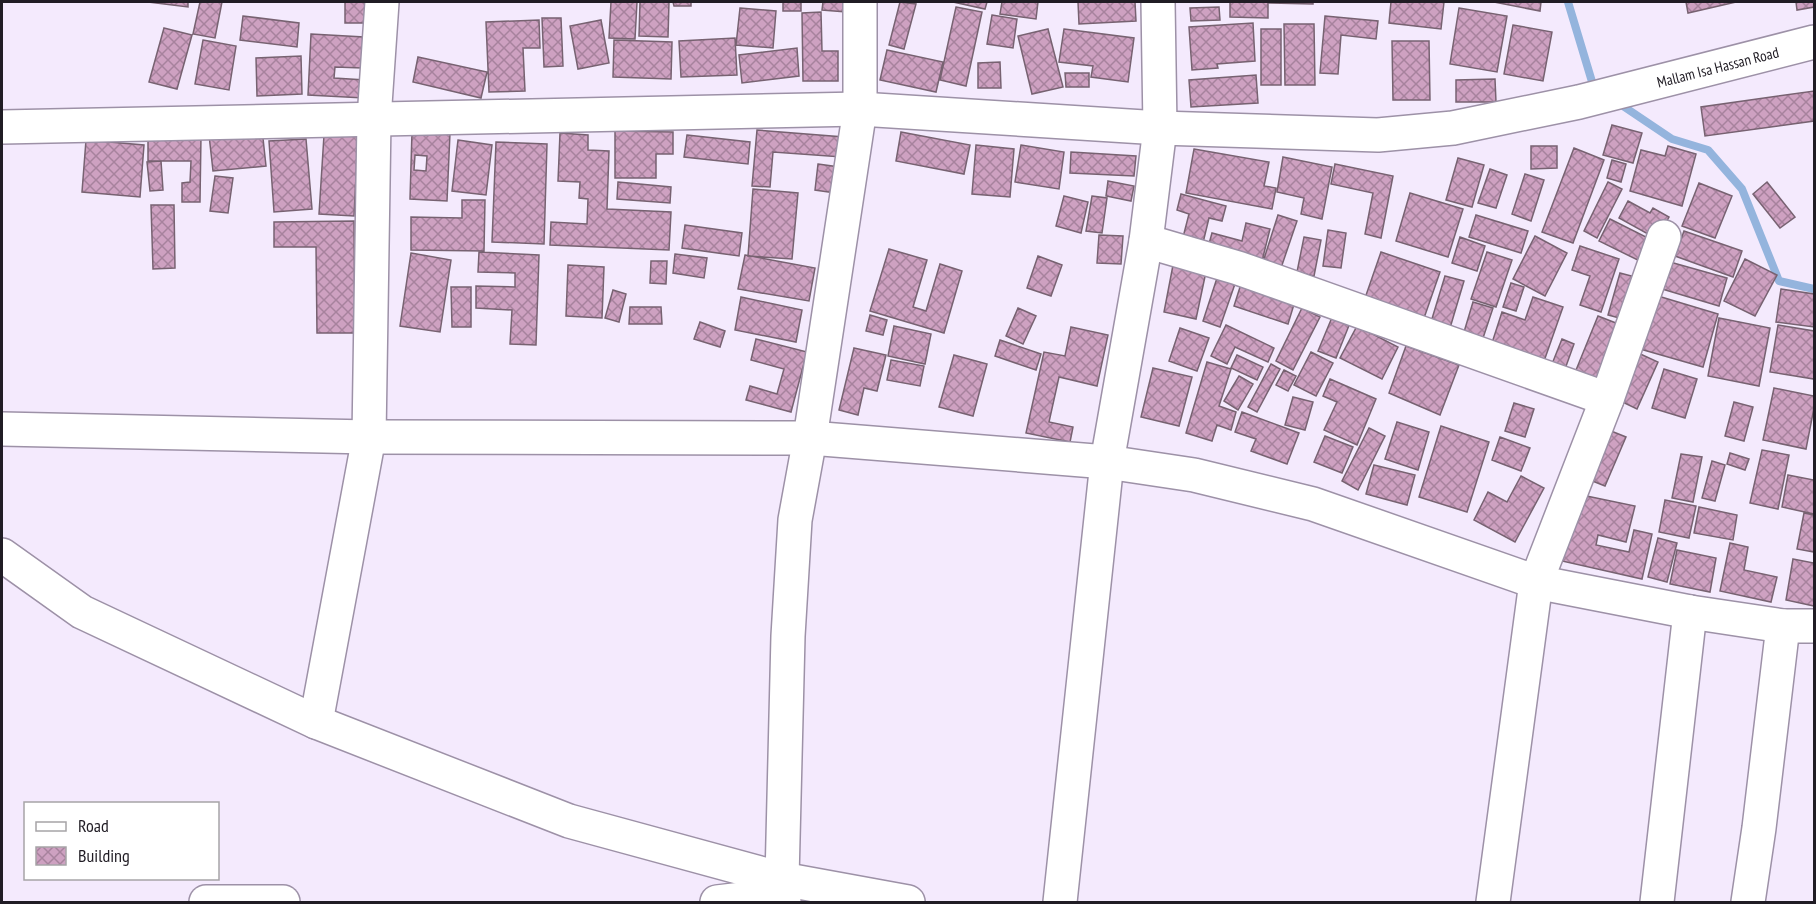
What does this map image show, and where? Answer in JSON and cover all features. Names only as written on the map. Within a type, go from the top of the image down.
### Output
[{"type":"street","points":[[316,722],[369,437],[374,119],[382,2]]},
{"type":"street","points":[[783,892],[788,636],[795,520],[810,438],[860,109],[860,2]]},
{"type":"street","points":[[1060,903],[1107,462],[1146,241],[1160,128],[1158,2]]},
{"type":"street","name":"Mallam Isa Hassan Road","points":[[2,126],[860,109],[1160,128],[1378,135],[1453,128],[1579,102],[1815,42]]},
{"type":"street","points":[[1493,903],[1536,582],[1607,399],[1664,237]]},
{"type":"street","points":[[1146,241],[1238,268],[1607,399]]},
{"type":"street","points":[[2,429],[369,437],[810,438],[1107,462],[1194,475],[1313,504],[1536,582],[1690,612],[1799,626],[1748,903]]},
{"type":"street","points":[[2,555],[82,612],[316,722],[569,821],[783,892],[908,903]]},
{"type":"street","points":[[1657,903],[1690,612]]},
{"type":"street","points":[[717,903],[783,892]]},
{"type":"street","points":[[209,902],[282,903]]},
{"type":"building","points":[[148,2],[188,2],[188,7]]},
{"type":"building","points":[[200,2],[222,2],[215,38],[193,34]]},
{"type":"building","points":[[345,2],[365,2],[365,23],[345,23]]},
{"type":"building","points":[[611,2],[637,2],[635,39],[609,38]]},
{"type":"building","points":[[640,2],[669,2],[668,37],[639,36]]},
{"type":"building","points":[[673,2],[691,2],[691,6],[674,6]]},
{"type":"building","points":[[783,2],[801,2],[801,11],[783,11]]},
{"type":"building","points":[[823,2],[848,2],[846,12],[822,10]]},
{"type":"building","points":[[900,2],[916,4],[904,49],[889,45]]},
{"type":"building","points":[[953,2],[987,2],[985,9]]},
{"type":"building","points":[[1002,2],[1038,2],[1036,19],[1000,14]]},
{"type":"building","points":[[1078,2],[1135,2],[1136,21],[1079,24]]},
{"type":"building","points":[[1230,2],[1313,2],[1313,4],[1268,3],[1268,18],[1230,17]]},
{"type":"building","points":[[1391,2],[1444,2],[1441,29],[1389,23]]},
{"type":"building","points":[[1494,2],[1541,2],[1540,11]]},
{"type":"building","points":[[1686,2],[1736,2],[1688,13]]},
{"type":"building","points":[[1796,2],[1814,2],[1814,7],[1797,10]]},
{"type":"building","points":[[956,7],[982,12],[966,86],[940,80]]},
{"type":"building","points":[[1219,7],[1220,20],[1191,21],[1190,8]]},
{"type":"building","points":[[740,8],[776,11],[773,48],[736,45]]},
{"type":"building","points":[[1459,8],[1507,16],[1497,72],[1450,64]]},
{"type":"building","points":[[821,12],[822,51],[838,51],[838,81],[803,81],[802,13]]},
{"type":"building","points":[[992,15],[1017,19],[1013,48],[987,44]]},
{"type":"building","points":[[243,16],[299,23],[297,47],[240,40]]},
{"type":"building","points":[[1325,16],[1378,21],[1376,39],[1341,35],[1338,74],[1320,73]]},
{"type":"building","points":[[542,18],[561,18],[563,66],[544,67]]},
{"type":"building","points":[[539,20],[540,48],[523,48],[525,91],[489,92],[486,22]]},
{"type":"building","points":[[601,20],[609,63],[578,69],[570,26]]},
{"type":"building","points":[[1253,23],[1255,61],[1217,64],[1218,68],[1192,70],[1189,27]]},
{"type":"building","points":[[1284,24],[1314,24],[1315,85],[1285,85]]},
{"type":"building","points":[[1513,25],[1552,32],[1543,81],[1504,74]]},
{"type":"building","points":[[164,28],[192,35],[177,89],[149,82]]},
{"type":"building","points":[[1048,29],[1063,87],[1032,94],[1018,36]]},
{"type":"building","points":[[1064,29],[1134,38],[1128,82],[1091,77],[1093,66],[1059,62]]},
{"type":"building","points":[[1261,29],[1281,29],[1281,85],[1261,85]]},
{"type":"building","points":[[311,34],[364,37],[362,68],[335,67],[334,78],[365,80],[364,98],[308,95]]},
{"type":"building","points":[[735,38],[737,75],[681,77],[679,41]]},
{"type":"building","points":[[203,40],[236,46],[229,90],[195,84]]},
{"type":"building","points":[[614,40],[672,42],[671,79],[613,77]]},
{"type":"building","points":[[1392,41],[1429,41],[1430,100],[1393,100]]},
{"type":"building","points":[[797,48],[799,76],[742,83],[739,55]]},
{"type":"building","points":[[887,50],[943,62],[936,92],[880,80]]},
{"type":"building","points":[[301,56],[302,94],[257,96],[256,58]]},
{"type":"building","points":[[418,57],[487,72],[481,98],[413,82]]},
{"type":"building","points":[[1000,62],[1001,88],[978,88],[978,63]]},
{"type":"building","points":[[1065,73],[1089,73],[1089,87],[1066,87]]},
{"type":"building","points":[[1256,75],[1258,103],[1191,107],[1189,80]]},
{"type":"building","points":[[1495,79],[1496,102],[1456,102],[1456,80]]},
{"type":"building","points":[[1814,91],[1814,121],[1705,136],[1701,107]]},
{"type":"building","points":[[1612,125],[1642,133],[1633,163],[1603,155]]},
{"type":"building","points":[[262,129],[266,166],[213,171],[209,135]]},
{"type":"building","points":[[757,130],[844,137],[842,157],[773,152],[770,187],[752,186]]},
{"type":"building","points":[[615,131],[673,132],[673,154],[656,154],[656,178],[615,178]]},
{"type":"building","points":[[412,132],[450,133],[447,201],[410,199]],"holes":[[[415,155],[427,156],[426,171],[414,170]]]},
{"type":"building","points":[[901,132],[970,145],[964,174],[896,161]]},
{"type":"building","points":[[560,133],[588,135],[588,150],[609,151],[607,209],[671,212],[669,250],[550,245],[551,222],[587,224],[588,199],[579,198],[580,182],[558,181]]},
{"type":"building","points":[[148,135],[201,136],[200,202],[182,202],[182,183],[190,182],[191,161],[148,161]]},
{"type":"building","points":[[324,135],[358,136],[354,216],[319,214]]},
{"type":"building","points":[[687,135],[750,142],[748,164],[684,157]]},
{"type":"building","points":[[306,139],[312,209],[274,212],[269,141]]},
{"type":"building","points":[[86,140],[144,145],[140,197],[82,192]]},
{"type":"building","points":[[458,140],[492,145],[486,195],[452,191]]},
{"type":"building","points":[[496,142],[547,144],[544,244],[492,242]]},
{"type":"building","points":[[976,145],[1014,149],[1010,197],[972,194]]},
{"type":"building","points":[[1021,145],[1064,152],[1059,189],[1015,182]]},
{"type":"building","points":[[1531,146],[1557,146],[1557,168],[1531,169]]},
{"type":"building","points":[[1668,146],[1696,154],[1682,206],[1630,191],[1641,150],[1665,156]]},
{"type":"building","points":[[1574,148],[1604,160],[1573,243],[1542,232]]},
{"type":"building","points":[[1194,149],[1269,162],[1264,186],[1276,188],[1272,209],[1186,193]]},
{"type":"building","points":[[1071,152],[1136,156],[1134,176],[1070,173]]},
{"type":"building","points":[[1283,157],[1332,167],[1322,219],[1301,214],[1304,198],[1277,192]]},
{"type":"building","points":[[1458,158],[1484,165],[1472,207],[1446,200]]},
{"type":"building","points":[[1612,160],[1626,164],[1621,182],[1607,178]]},
{"type":"building","points":[[161,161],[163,190],[150,191],[147,162]]},
{"type":"building","points":[[818,164],[839,167],[835,193],[815,190]]},
{"type":"building","points":[[1335,164],[1393,176],[1381,238],[1365,234],[1373,193],[1331,184]]},
{"type":"building","points":[[1490,169],[1507,175],[1496,208],[1478,203]]},
{"type":"building","points":[[1525,174],[1544,180],[1531,221],[1512,214]]},
{"type":"building","points":[[215,176],[233,178],[228,213],[210,211]]},
{"type":"building","points":[[1108,181],[1134,186],[1131,201],[1106,196]]},
{"type":"building","points":[[618,182],[671,187],[670,203],[617,199]]},
{"type":"building","points":[[1608,182],[1622,189],[1597,238],[1584,231]]},
{"type":"building","points":[[1767,182],[1795,217],[1780,228],[1753,194]]},
{"type":"building","points":[[1699,183],[1732,196],[1715,238],[1682,226]]},
{"type":"building","points":[[753,189],[798,193],[792,259],[748,256]]},
{"type":"building","points":[[1410,193],[1463,209],[1448,257],[1396,241]]},
{"type":"building","points":[[1181,194],[1226,206],[1222,221],[1209,218],[1201,251],[1181,245],[1189,214],[1177,210]]},
{"type":"building","points":[[1064,196],[1088,202],[1081,233],[1056,226]]},
{"type":"building","points":[[1092,196],[1107,198],[1102,233],[1086,231]]},
{"type":"building","points":[[462,200],[485,200],[484,251],[411,250],[411,217],[462,218]]},
{"type":"building","points":[[1628,201],[1650,213],[1653,208],[1669,217],[1657,239],[1619,218]]},
{"type":"building","points":[[151,205],[174,205],[175,268],[153,269]]},
{"type":"building","points":[[1278,215],[1297,221],[1281,268],[1263,262]]},
{"type":"building","points":[[1476,215],[1528,231],[1521,253],[1469,237]]},
{"type":"building","points":[[1610,219],[1658,243],[1648,265],[1599,241]]},
{"type":"building","points":[[354,221],[355,333],[317,333],[316,247],[274,247],[274,222]]},
{"type":"building","points":[[1246,223],[1270,229],[1261,265],[1207,251],[1212,233],[1242,241]]},
{"type":"building","points":[[685,225],[742,233],[739,256],[682,248]]},
{"type":"building","points":[[1328,230],[1346,233],[1341,268],[1323,266]]},
{"type":"building","points":[[1684,231],[1742,251],[1733,277],[1675,256]]},
{"type":"building","points":[[1099,235],[1123,236],[1121,264],[1097,263]]},
{"type":"building","points":[[1535,236],[1567,253],[1545,296],[1513,279]]},
{"type":"building","points":[[1304,237],[1321,240],[1314,276],[1297,272]]},
{"type":"building","points":[[1460,237],[1485,246],[1477,271],[1452,263]]},
{"type":"building","points":[[1580,246],[1619,259],[1601,312],[1580,305],[1590,276],[1572,270]]},
{"type":"building","points":[[889,249],[927,260],[913,307],[926,311],[940,264],[962,271],[944,333],[870,311]]},
{"type":"building","points":[[479,252],[539,255],[536,345],[510,344],[512,310],[476,308],[476,286],[515,287],[515,273],[478,272]]},
{"type":"building","points":[[1381,252],[1440,272],[1423,321],[1364,301]]},
{"type":"building","points":[[1487,252],[1512,260],[1496,307],[1471,299]]},
{"type":"building","points":[[411,253],[451,260],[440,332],[400,326]]},
{"type":"building","points":[[675,254],[707,258],[704,278],[673,273]]},
{"type":"building","points":[[745,255],[815,268],[809,301],[738,289]]},
{"type":"building","points":[[1038,256],[1062,265],[1051,296],[1027,288]]},
{"type":"building","points":[[1745,259],[1777,275],[1755,316],[1724,301]]},
{"type":"building","points":[[1174,260],[1207,267],[1196,319],[1164,312]]},
{"type":"building","points":[[651,261],[667,261],[666,284],[650,283]]},
{"type":"building","points":[[1670,262],[1727,278],[1719,306],[1662,289]]},
{"type":"building","points":[[568,265],[604,267],[602,318],[566,316]]},
{"type":"building","points":[[1620,273],[1639,278],[1627,320],[1608,315]]},
{"type":"building","points":[[1218,275],[1236,281],[1220,327],[1203,321]]},
{"type":"building","points":[[1445,276],[1464,281],[1450,328],[1431,322]]},
{"type":"building","points":[[1511,283],[1524,287],[1516,311],[1503,307]]},
{"type":"building","points":[[1241,284],[1295,301],[1288,324],[1234,306]]},
{"type":"building","points":[[451,287],[471,287],[471,327],[452,327]]},
{"type":"building","points":[[1781,289],[1814,294],[1814,327],[1776,322]]},
{"type":"building","points":[[613,290],[626,294],[619,322],[605,318]]},
{"type":"building","points":[[1658,296],[1718,314],[1703,367],[1640,349]]},
{"type":"building","points":[[741,297],[802,310],[796,342],[735,330]]},
{"type":"building","points":[[1533,297],[1563,307],[1543,364],[1491,346],[1502,312],[1525,320]]},
{"type":"building","points":[[1473,302],[1493,308],[1483,338],[1464,332]]},
{"type":"building","points":[[630,307],[661,307],[662,324],[629,324]]},
{"type":"building","points":[[1018,308],[1036,316],[1023,344],[1006,336]]},
{"type":"building","points":[[1302,308],[1320,317],[1293,370],[1276,361]]},
{"type":"building","points":[[870,315],[887,320],[883,335],[866,331]]},
{"type":"building","points":[[1333,315],[1350,323],[1336,358],[1318,351]]},
{"type":"building","points":[[1598,316],[1621,325],[1597,385],[1574,375]]},
{"type":"building","points":[[1719,318],[1770,328],[1759,386],[1708,376]]},
{"type":"building","points":[[700,322],[725,331],[720,347],[694,339]]},
{"type":"building","points":[[1226,325],[1274,348],[1268,362],[1235,347],[1227,364],[1211,356]]},
{"type":"building","points":[[1778,325],[1814,331],[1814,379],[1770,372]]},
{"type":"building","points":[[894,326],[931,334],[925,364],[888,356]]},
{"type":"building","points":[[1357,326],[1398,347],[1382,379],[1340,358]]},
{"type":"building","points":[[1071,327],[1108,335],[1097,386],[1059,377],[1049,422],[1073,427],[1070,442],[1026,433],[1044,352],[1065,356]]},
{"type":"building","points":[[1180,328],[1209,338],[1197,371],[1169,361]]},
{"type":"building","points":[[756,339],[807,352],[791,412],[746,400],[750,386],[777,394],[784,369],[751,360]]},
{"type":"building","points":[[1562,339],[1574,344],[1565,369],[1552,364]]},
{"type":"building","points":[[1000,340],[1041,354],[1036,370],[995,356]]},
{"type":"building","points":[[1406,346],[1459,365],[1440,415],[1389,393]]},
{"type":"building","points":[[854,348],[886,355],[877,391],[864,388],[858,415],[839,410]]},
{"type":"building","points":[[1311,352],[1333,363],[1316,396],[1294,385]]},
{"type":"building","points":[[1636,352],[1658,362],[1637,409],[1616,399]]},
{"type":"building","points":[[954,355],[987,364],[973,416],[939,407]]},
{"type":"building","points":[[1237,355],[1263,367],[1257,380],[1231,368]]},
{"type":"building","points":[[891,360],[924,366],[920,386],[887,380]]},
{"type":"building","points":[[1207,362],[1231,369],[1219,406],[1236,412],[1231,430],[1217,425],[1212,441],[1186,433]]},
{"type":"building","points":[[1271,364],[1280,369],[1257,412],[1248,407]]},
{"type":"building","points":[[1153,368],[1192,377],[1179,426],[1141,417]]},
{"type":"building","points":[[1664,369],[1697,379],[1685,418],[1652,408]]},
{"type":"building","points":[[1284,370],[1296,376],[1288,391],[1276,385]]},
{"type":"building","points":[[1239,376],[1253,384],[1238,410],[1224,401]]},
{"type":"building","points":[[1330,379],[1376,399],[1357,445],[1324,430],[1337,402],[1323,396]]},
{"type":"building","points":[[1774,388],[1814,396],[1806,449],[1763,440]]},
{"type":"building","points":[[1293,397],[1313,402],[1305,430],[1285,425]]},
{"type":"building","points":[[1734,402],[1753,407],[1744,441],[1725,436]]},
{"type":"building","points":[[1514,403],[1534,409],[1525,437],[1505,431]]},
{"type":"building","points":[[1242,412],[1299,433],[1287,464],[1251,451],[1256,439],[1235,432]]},
{"type":"building","points":[[1397,422],[1429,432],[1418,470],[1385,459]]},
{"type":"building","points":[[1441,426],[1489,442],[1467,512],[1419,497]]},
{"type":"building","points":[[1369,428],[1385,436],[1358,490],[1342,481]]},
{"type":"building","points":[[1606,429],[1626,437],[1605,486],[1585,478]]},
{"type":"building","points":[[1325,436],[1353,447],[1342,473],[1314,462]]},
{"type":"building","points":[[1500,437],[1530,448],[1521,471],[1492,460]]},
{"type":"building","points":[[1762,450],[1789,455],[1778,509],[1750,503]]},
{"type":"building","points":[[1730,453],[1749,459],[1745,470],[1727,464]]},
{"type":"building","points":[[1681,454],[1702,457],[1693,502],[1672,498]]},
{"type":"building","points":[[1712,461],[1725,465],[1715,501],[1702,498]]},
{"type":"building","points":[[1374,465],[1415,475],[1407,505],[1366,494]]},
{"type":"building","points":[[1788,475],[1814,480],[1814,514],[1782,507]]},
{"type":"building","points":[[1521,476],[1544,488],[1515,542],[1474,520],[1488,492],[1507,502]]},
{"type":"building","points":[[1577,494],[1635,506],[1626,542],[1598,535],[1596,545],[1629,552],[1634,530],[1652,534],[1642,579],[1562,561]]},
{"type":"building","points":[[1665,500],[1696,506],[1689,538],[1659,532]]},
{"type":"building","points":[[1699,507],[1737,515],[1733,540],[1694,533]]},
{"type":"building","points":[[1804,513],[1814,515],[1814,552],[1797,549]]},
{"type":"building","points":[[1658,538],[1677,543],[1667,582],[1648,577]]},
{"type":"building","points":[[1730,543],[1748,547],[1744,570],[1777,577],[1771,602],[1720,591]]},
{"type":"building","points":[[1677,550],[1716,558],[1710,592],[1670,584]]},
{"type":"building","points":[[1793,559],[1814,563],[1814,606],[1786,600]]},
{"type":"waterway","points":[[1568,2],[1593,85],[1599,89]]},
{"type":"waterway","points":[[1617,102],[1672,139],[1708,150],[1742,189],[1779,281],[1814,289]]}]
